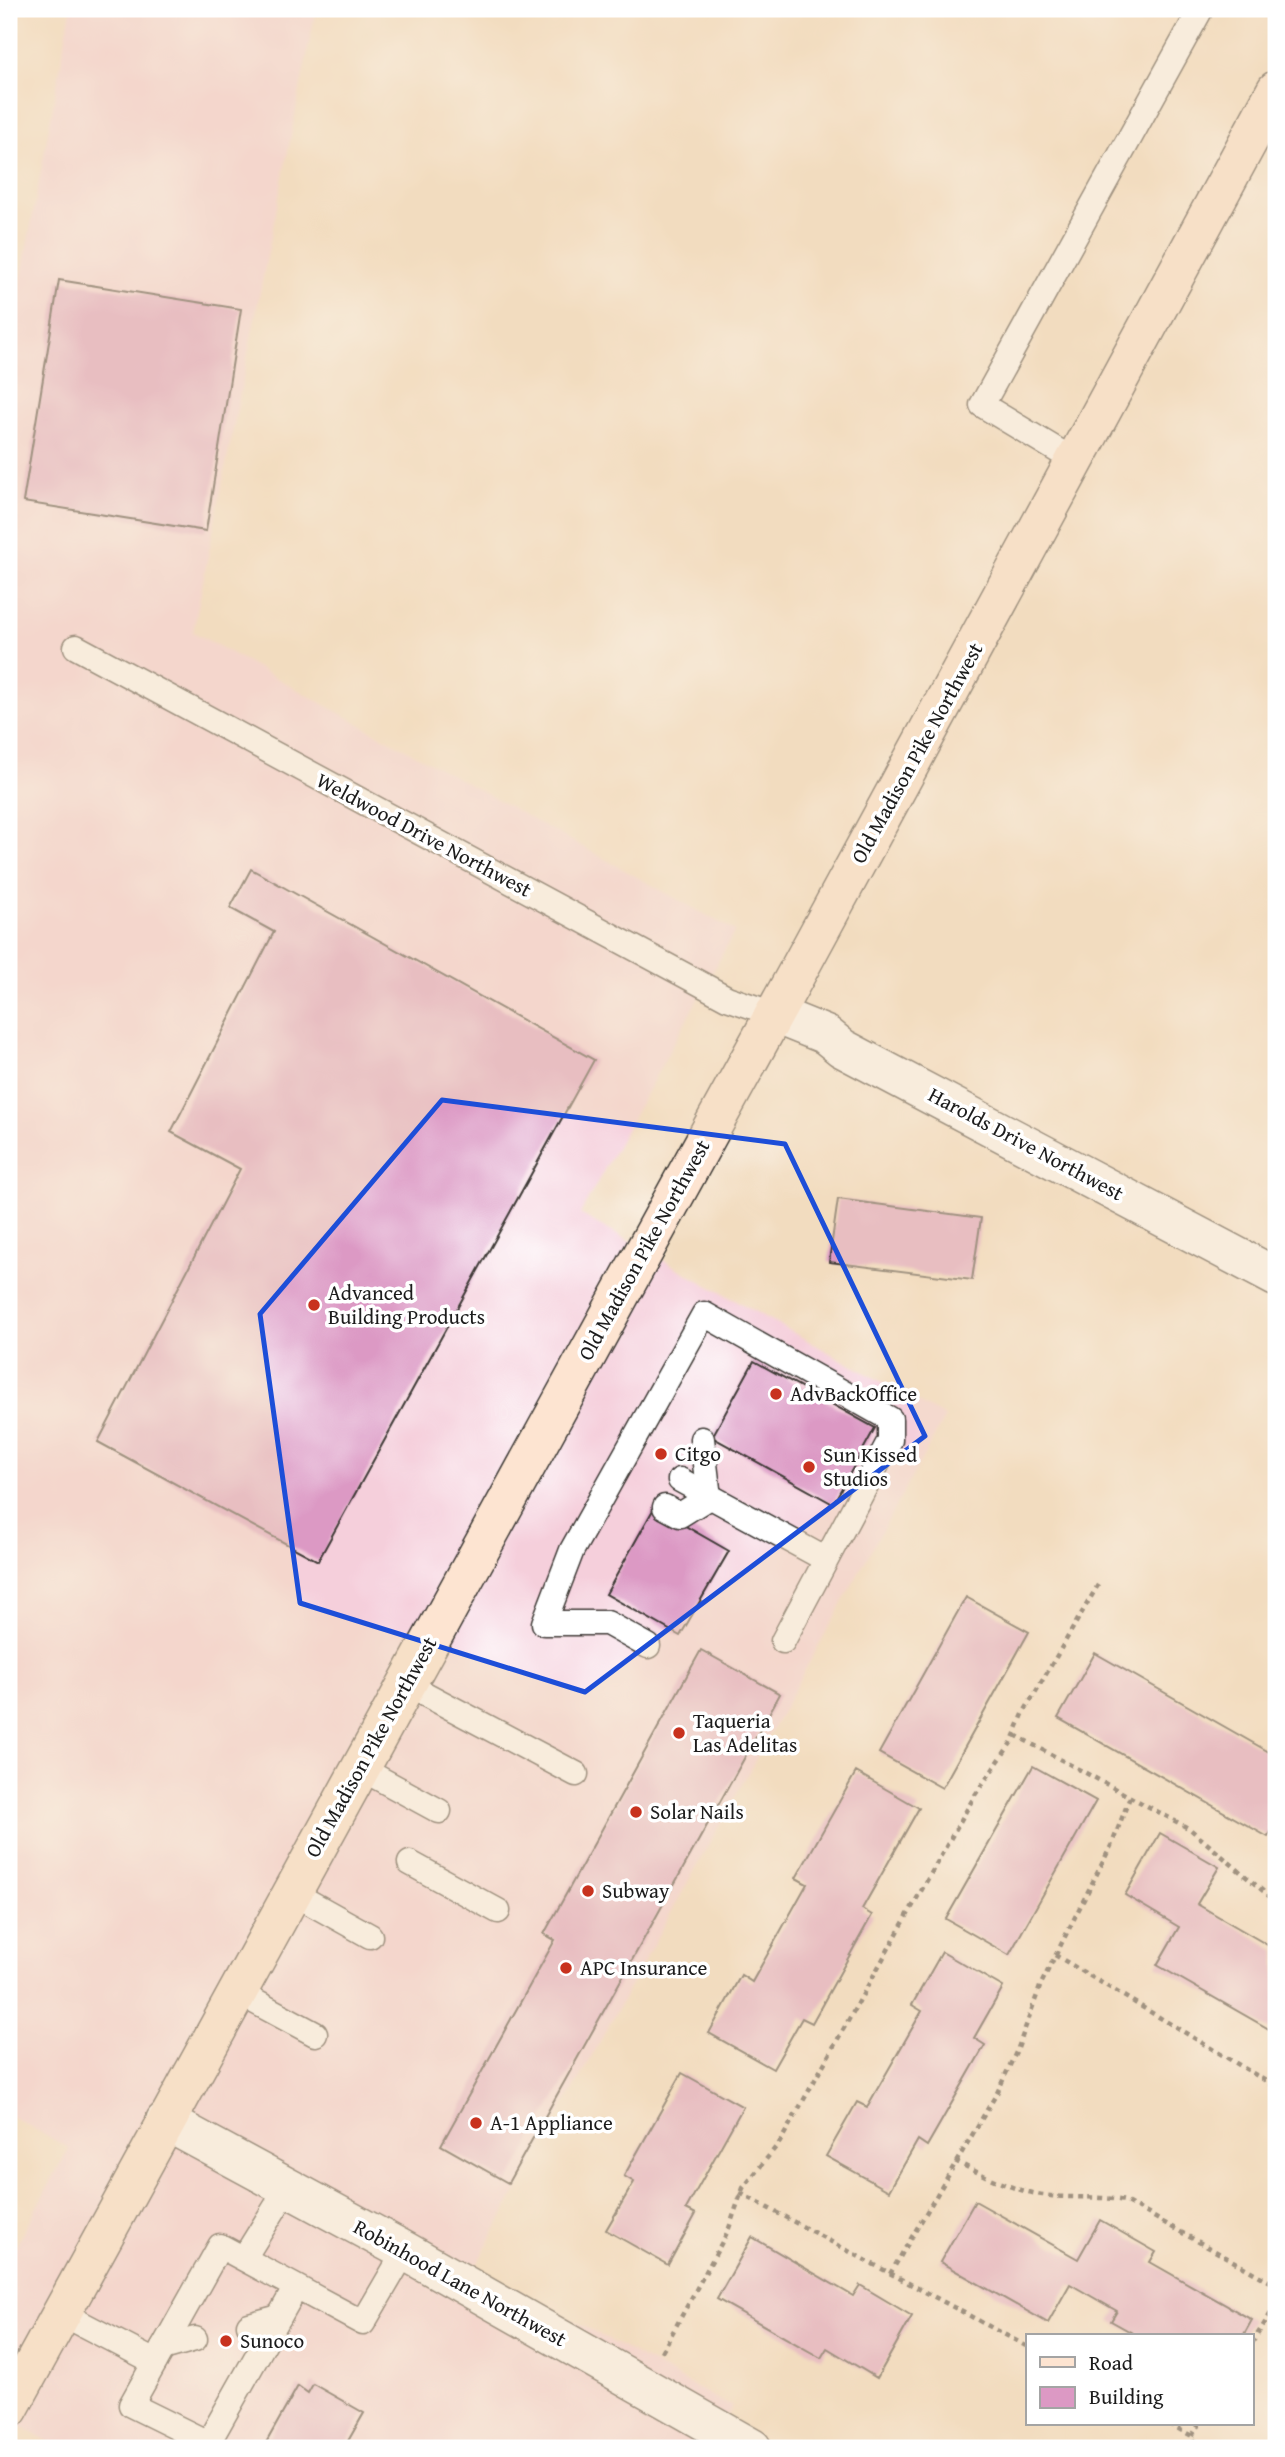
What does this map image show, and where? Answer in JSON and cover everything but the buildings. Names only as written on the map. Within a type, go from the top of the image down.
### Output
[{"type":"main road","name":"Old Madison Pike Northwest","points":[[9,2409],[774,1014],[1276,90]]},
{"type":"street","name":"Harolds Drive Northwest","points":[[774,1014],[826,1035],[842,1048],[1276,1277]]},
{"type":"street","name":"Robinhood Lane Northwest","points":[[165,2122],[405,2251],[752,2448]]},
{"type":"lane","points":[[1075,461],[982,405],[1201,9]]},
{"type":"lane","name":"Weldwood Drive Northwest","points":[[76,648],[713,991],[774,1014]]},
{"type":"lane","points":[[649,1646],[607,1623],[544,1623],[572,1550],[634,1456],[704,1314],[890,1419],[890,1440],[783,1641]]},
{"type":"lane","points":[[702,1439],[709,1497]]},
{"type":"lane","points":[[680,1480],[825,1559]]},
{"type":"lane","points":[[665,1507],[680,1515],[709,1497]]},
{"type":"lane","points":[[406,1684],[576,1774]]},
{"type":"lane","points":[[360,1768],[439,1811]]},
{"type":"lane","points":[[410,1864],[498,1911]]},
{"type":"lane","points":[[291,1892],[370,1936]]},
{"type":"lane","points":[[237,1992],[315,2034]]},
{"type":"lane","points":[[244,2258],[288,2187]]},
{"type":"lane","points":[[296,2287],[208,2444],[131,2405],[220,2246],[363,2323],[405,2251]]},
{"type":"lane","points":[[61,2313],[159,2355],[195,2339]]},
{"type":"lane","points":[[249,2325],[279,2317]]},
{"type":"path","points":[[643,2386],[728,2231],[740,2193],[780,2142],[975,1795],[1015,1735],[1024,1712],[1098,1585]]},
{"type":"path","points":[[1015,1735],[1190,1829],[1276,1902]]},
{"type":"path","points":[[890,2274],[1002,2085],[1034,2000],[1112,1844],[1130,1797]]},
{"type":"path","points":[[1055,1955],[1276,2087]]},
{"type":"path","points":[[955,2161],[1031,2193],[1102,2196],[1125,2201],[1276,2285]]},
{"type":"path","points":[[740,2193],[1026,2346]]},
{"type":"path","points":[[1254,2340],[1276,2305]]},
{"type":"path","points":[[1173,2426],[1192,2436],[1197,2448]]},
{"type":"path","points":[[1192,2436],[1198,2426]]},
{"type":"highlighted area","points":[[442,1100],[785,1144],[925,1436],[585,1692],[300,1603],[260,1314]]},
{"type":"shaded area","points":[[71,9],[316,9],[193,632],[735,931],[580,1214],[945,1417],[475,2267],[732,2407],[709,2448],[60,2448],[9,2419],[9,2258],[69,2148],[9,2115],[9,344]]},
{"type":"place","name":"Advanced Building Products","points":[[314,1305]]},
{"type":"place","name":"AdvBackOffice","points":[[776,1394]]},
{"type":"place","name":"Citgo","points":[[661,1454]]},
{"type":"place","name":"Sun Kissed Studios","points":[[809,1467]]},
{"type":"place","name":"Taqueria Las Adelitas","points":[[679,1733]]},
{"type":"place","name":"Solar Nails","points":[[636,1812]]},
{"type":"place","name":"Subway","points":[[588,1891]]},
{"type":"place","name":"APC Insurance","points":[[566,1968]]},
{"type":"place","name":"A-1 Appliance","points":[[476,2123]]},
{"type":"place","name":"Sunoco","points":[[226,2341]]}]
